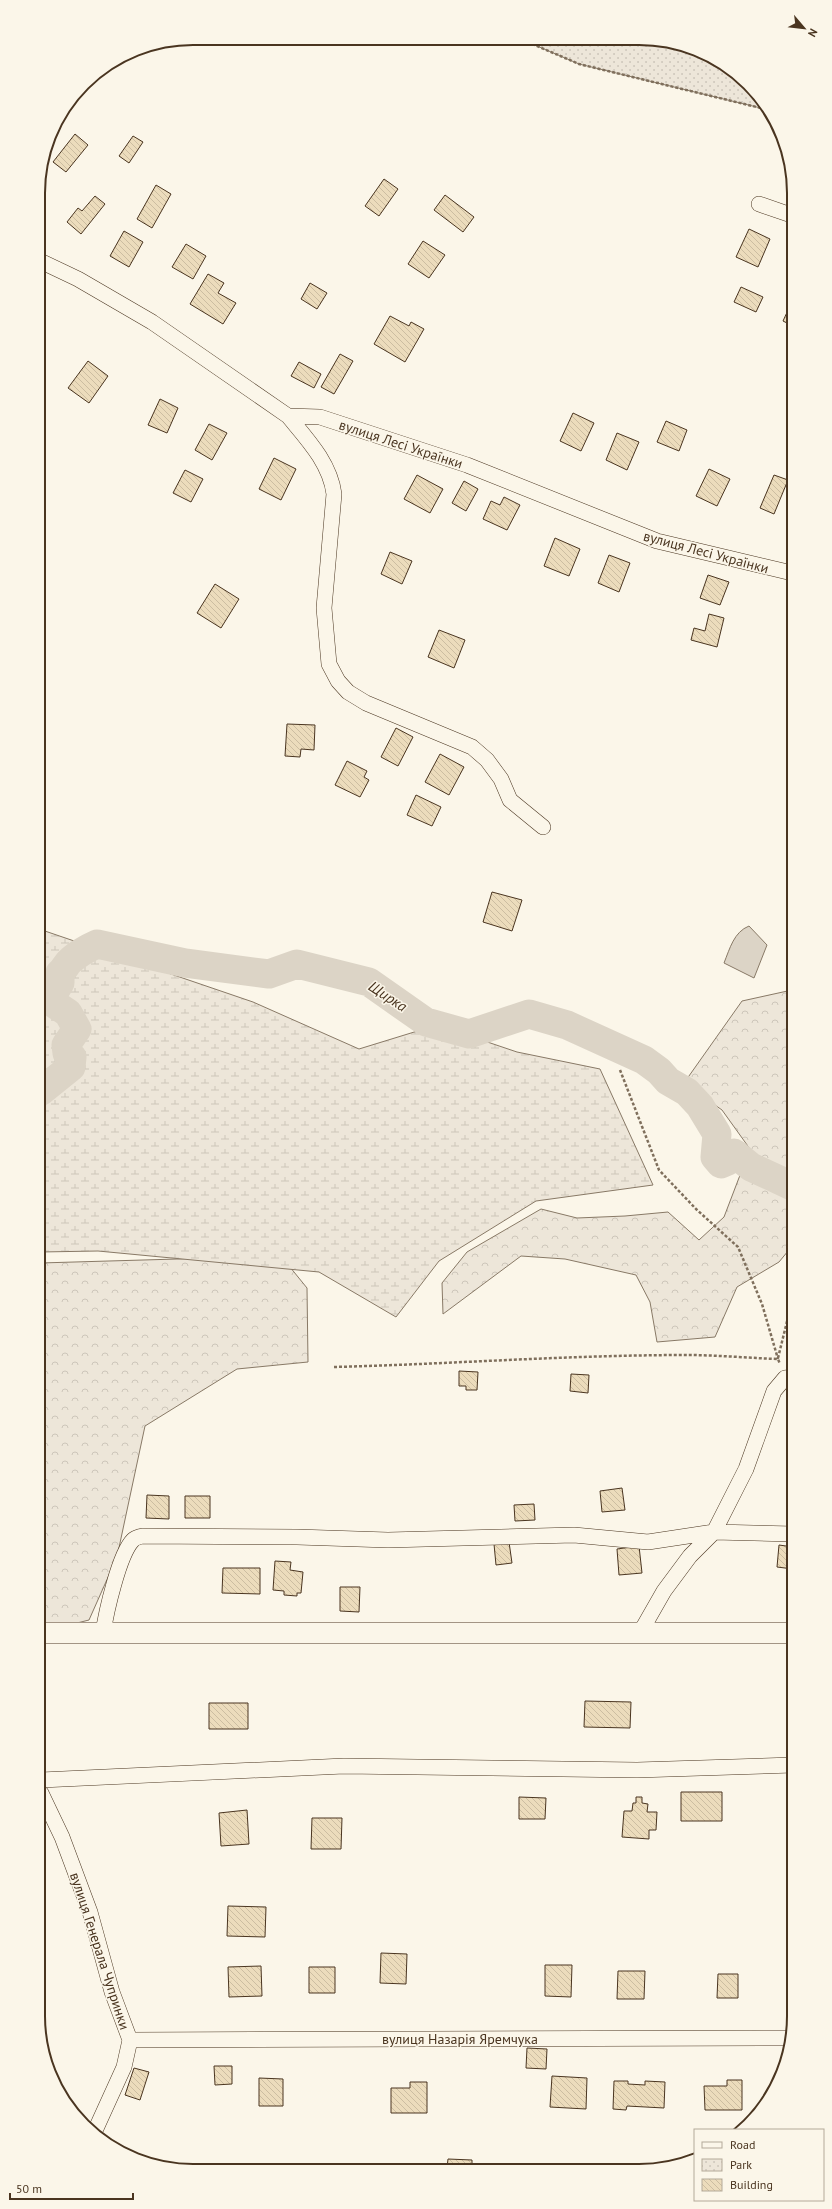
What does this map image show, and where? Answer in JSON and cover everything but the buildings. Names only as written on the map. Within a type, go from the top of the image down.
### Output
[{"type":"street","points":[[758,204],[787,214]]},
{"type":"street","points":[[45,263],[78,279],[152,322],[288,416],[316,451],[332,480],[334,494],[324,608],[329,664],[338,681],[348,692],[366,703],[472,747],[487,760],[501,779],[510,800],[543,827]]},
{"type":"street","name":"вулиця Лесі Українки","points":[[288,416],[320,417],[467,465],[657,541],[787,572]]},
{"type":"street","points":[[640,1633],[664,1591],[690,1556],[714,1532],[746,1469],[774,1391],[787,1380]]},
{"type":"street","points":[[102,1633],[108,1602],[124,1559],[133,1540],[142,1536],[297,1537],[395,1540],[574,1536],[648,1542],[714,1532],[787,1534]]},
{"type":"street","points":[[45,1633],[787,1633]]},
{"type":"street","points":[[45,1780],[344,1766],[637,1770],[787,1765]]},
{"type":"street","name":"вулиця Генерала Чупринки","points":[[45,1801],[62,1837],[90,1912],[112,1992],[130,2040],[124,2067],[97,2127]]},
{"type":"street","name":"вулиця Назарія Яремчука","points":[[130,2040],[785,2038]]},
{"type":"path","points":[[535,45],[579,64],[760,108]]},
{"type":"path","points":[[620,1070],[659,1170],[696,1208],[738,1247],[762,1304],[778,1359],[787,1375]]},
{"type":"path","points":[[778,1359],[787,1322]]},
{"type":"path","points":[[334,1367],[420,1365],[554,1358],[688,1355],[778,1359]]},
{"type":"green space","points":[[535,45],[648,45],[677,50],[704,60],[721,70],[744,88],[760,108],[579,64]]},
{"type":"green space","points":[[45,931],[253,1002],[359,1049],[437,1025],[517,1052],[600,1069],[653,1185],[536,1201],[439,1261],[396,1317],[319,1272],[98,1251],[45,1252]]},
{"type":"green space","points":[[787,991],[787,1252],[779,1262],[737,1287],[715,1337],[657,1342],[650,1302],[636,1275],[565,1259],[521,1256],[443,1314],[442,1283],[467,1252],[541,1209],[577,1218],[668,1212],[699,1240],[724,1217],[750,1149],[722,1110],[684,1083],[742,1001]]},
{"type":"green space","points":[[281,1256],[307,1288],[308,1362],[237,1369],[145,1426],[117,1557],[89,1620],[69,1625],[45,1625],[45,1263]]},
{"type":"shaded area","points":[[749,926],[767,945],[754,978],[724,963],[736,936]]},
{"type":"waterway","name":"Щирка","points":[[45,1088],[71,1067],[72,1057],[67,1053],[66,1045],[77,1029],[68,1013],[53,1003],[51,997],[60,983],[60,973],[68,963],[80,953],[97,944],[185,963],[269,974],[297,964],[369,982],[426,1022],[469,1034],[529,1014],[567,1025],[644,1060],[659,1071],[668,1081],[687,1092],[700,1106],[717,1134],[715,1157],[721,1164],[728,1161],[734,1153],[751,1167],[787,1184]]}]
